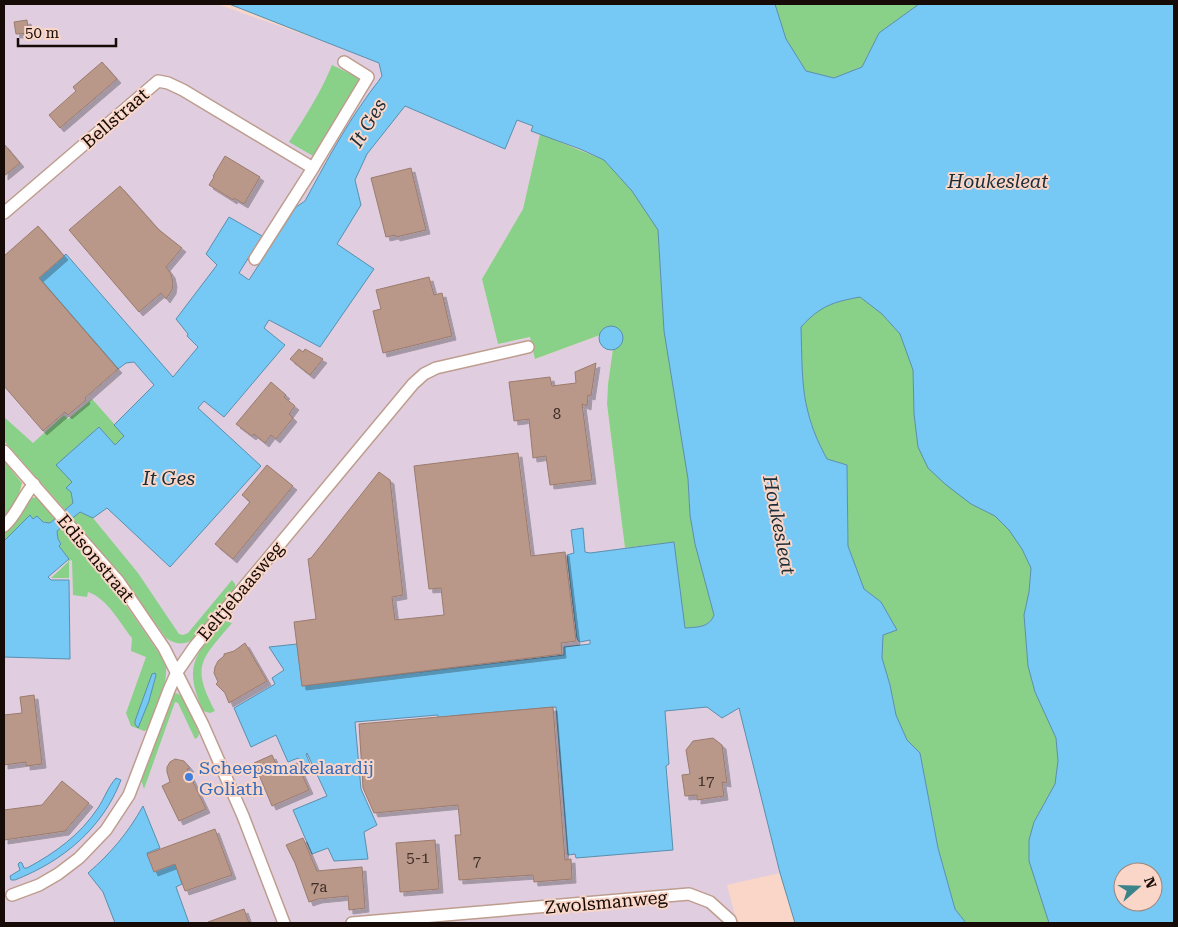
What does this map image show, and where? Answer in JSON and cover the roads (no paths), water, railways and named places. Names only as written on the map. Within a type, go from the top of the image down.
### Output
[{"type":"street","points":[[255,259],[368,77],[344,62]]},
{"type":"street","name":"Bellstraat","points":[[4,213],[158,81],[168,83],[183,90],[313,168]]},
{"type":"street","name":"Eeltjebaasweg","points":[[12,895],[39,885],[58,874],[79,858],[106,830],[129,795],[150,736],[177,672],[195,646],[334,477],[424,374],[436,368],[528,347]]},
{"type":"street","name":"Edisonstraat","points":[[4,451],[119,582],[145,618],[177,672],[243,816],[284,923]]},
{"type":"street","points":[[4,526],[13,516],[25,494],[34,484]]},
{"type":"street","name":"Zwolsmanweg","points":[[352,923],[689,894],[710,902],[731,923]]},
{"type":"water","name":"Houkesleat","points":[[229,4],[775,4],[786,39],[806,71],[834,78],[862,67],[879,33],[919,4],[1174,4],[1174,923],[1049,923],[1029,861],[1029,840],[1034,822],[1055,784],[1058,761],[1056,738],[1035,692],[1028,666],[1024,615],[1029,592],[1031,568],[1022,549],[1009,530],[995,516],[971,504],[928,468],[918,447],[914,414],[913,370],[900,334],[882,314],[860,297],[828,306],[814,314],[801,327],[804,392],[814,430],[827,459],[847,465],[848,546],[864,589],[881,602],[897,630],[883,635],[882,658],[896,715],[907,740],[920,753],[938,848],[955,909],[966,923],[795,923],[780,873],[739,708],[722,718],[707,707],[665,711],[669,764],[666,766],[673,850],[576,858],[575,854],[568,855],[556,707],[451,716],[455,770],[442,771],[438,715],[355,722],[361,789],[377,825],[364,832],[368,859],[334,861],[328,848],[312,854],[293,810],[327,796],[307,753],[313,771],[306,774],[298,758],[288,762],[276,735],[251,747],[234,708],[275,684],[272,678],[284,670],[269,647],[297,644],[302,686],[564,655],[564,647],[590,644],[590,640],[580,642],[577,639],[567,555],[574,553],[571,530],[583,528],[585,552],[590,553],[674,542],[685,628],[706,625],[714,615],[695,544],[690,515],[688,479],[664,331],[658,230],[632,191],[604,160],[531,131],[533,126],[517,120],[505,149],[405,106],[367,154],[355,180],[361,205],[337,244],[374,269],[320,347],[269,320],[264,328],[285,345],[224,417],[204,401],[198,408],[261,466],[170,567],[107,508],[93,518],[80,512],[57,531],[61,544],[59,546],[69,559],[48,577],[51,580],[69,580],[70,659],[4,657],[4,541],[30,515],[33,519],[37,516],[43,522],[50,523],[73,503],[71,492],[66,488],[72,482],[56,465],[99,427],[115,445],[124,436],[114,425],[154,385],[134,362],[126,363],[118,369],[39,278],[66,254],[173,377],[198,347],[187,336],[188,334],[176,319],[217,265],[206,254],[229,217],[262,236],[239,273],[249,280],[296,207],[305,201],[349,123],[382,76],[379,63]]},
{"type":"water","points":[[611,326],[619,330],[623,338],[619,346],[611,350],[603,346],[599,338],[603,330]]},
{"type":"water","points":[[155,673],[149,701],[138,728],[135,721],[152,674]]},
{"type":"water","points":[[116,778],[121,780],[113,798],[92,828],[79,841],[49,863],[33,872],[11,880],[10,876],[20,870],[18,864],[20,862],[24,868],[27,868],[57,850],[75,835],[91,818]]},
{"type":"water","points":[[143,806],[160,848],[147,853],[154,871],[175,864],[182,884],[176,887],[189,923],[115,923],[103,892],[88,873],[118,842]]},
{"type":"place","name":"Scheepsmakelaardij Goliath","points":[[189,777]]},
{"type":"water label","name":"It Ges","points":[[368,123]]},
{"type":"water label","name":"It Ges","points":[[169,478]]}]
